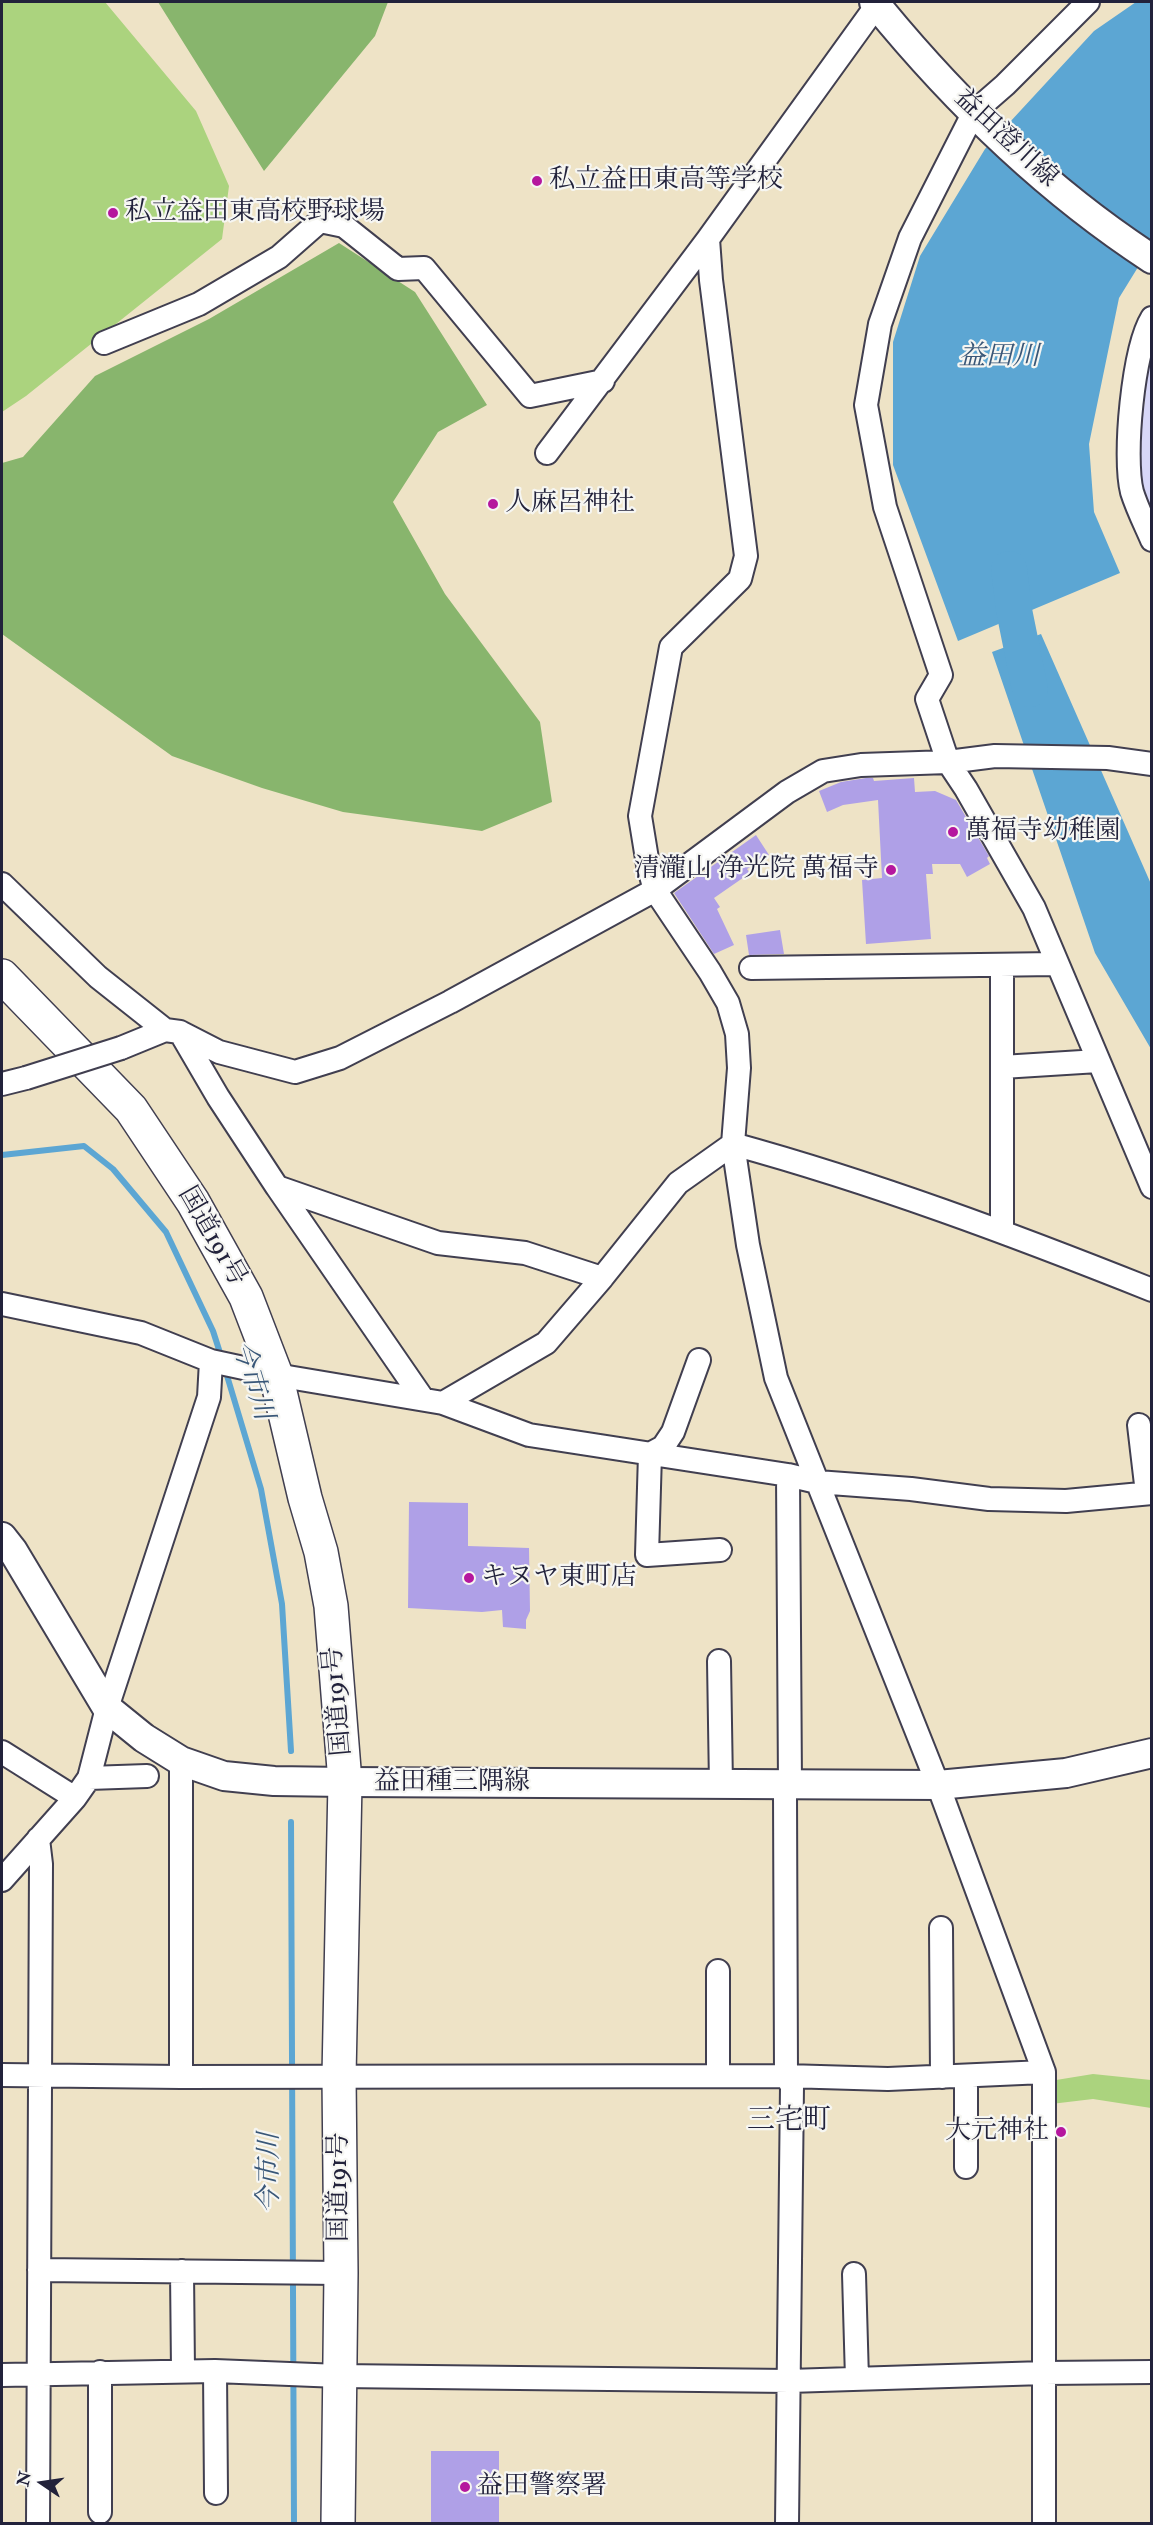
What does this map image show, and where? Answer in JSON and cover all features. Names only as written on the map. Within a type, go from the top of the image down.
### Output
[{"type":"highway","name":"国道191号","points":[[2,976],[131,1109],[193,1202],[246,1297],[276,1375],[305,1498],[321,1552],[332,1606],[345,1782],[339,2076],[338,2523]]},
{"type":"main road","name":"益田澄川線","points":[[876,3],[926,63],[981,119],[1081,208],[1114,235],[1152,259]]},
{"type":"main road","name":"益田種三隅線","points":[[2,1537],[13,1551],[108,1708],[144,1738],[181,1761],[224,1776],[274,1781],[345,1782],[938,1785],[1066,1773],[1152,1753]]},
{"type":"main road","name":"益田種三隅線","points":[[1018,1778],[1065,1761],[1152,1741]]},
{"type":"street","points":[[1088,2],[1005,85],[981,119],[910,238],[880,324],[867,405],[885,507],[941,675],[927,699],[948,762],[966,789],[1034,908],[1152,1187]]},
{"type":"street","points":[[547,453],[708,239],[876,3]]},
{"type":"street","points":[[104,343],[209,298],[279,257],[320,221],[344,226],[398,269],[424,268],[531,396],[603,381]]},
{"type":"street","points":[[708,239],[711,280],[746,556],[740,579],[671,647],[640,816],[655,890],[710,972],[728,1004],[737,1034],[739,1068],[733,1144],[750,1255],[776,1378],[938,1785],[1044,2072],[1044,2523]]},
{"type":"street","points":[[1152,318],[1142,350],[1131,406],[1128,447],[1132,491],[1152,540]]},
{"type":"street","points":[[2,884],[98,977],[172,1031],[219,1052],[295,1072],[339,1058],[430,1012],[655,890],[787,792],[824,771],[861,765],[948,762],[995,756],[1108,758],[1152,764]]},
{"type":"street","points":[[751,968],[1056,964]]},
{"type":"street","points":[[1002,965],[1002,1230]]},
{"type":"street","points":[[2,1084],[172,1031]]},
{"type":"street","points":[[172,1031],[277,1187],[433,1401]]},
{"type":"street","points":[[1002,1067],[1098,1061]]},
{"type":"street","points":[[733,1144],[1002,1230],[1152,1290]]},
{"type":"street","points":[[433,1401],[546,1343],[602,1278],[678,1183],[733,1144]]},
{"type":"street","points":[[277,1187],[438,1243],[525,1253],[602,1278]]},
{"type":"street","points":[[2,1304],[141,1333],[211,1361],[276,1375],[433,1401],[530,1435],[788,1475],[817,1482],[911,1489],[988,1499],[1066,1501],[1149,1493],[1140,1425]]},
{"type":"street","points":[[650,1454],[663,1447],[673,1432],[699,1360]]},
{"type":"street","points":[[2,1880],[75,1798],[89,1778],[108,1708],[209,1397],[211,1361]]},
{"type":"street","points":[[650,1454],[647,1555],[720,1550]]},
{"type":"street","points":[[788,1475],[790,1785],[785,1794],[786,2076],[792,2085],[788,2523]]},
{"type":"street","points":[[719,1661],[721,1785]]},
{"type":"street","points":[[2,1752],[75,1798]]},
{"type":"street","points":[[181,1761],[181,2077]]},
{"type":"street","points":[[89,1778],[147,1776]]},
{"type":"street","points":[[38,1839],[41,1864],[38,2523]]},
{"type":"street","points":[[941,1928],[942,2077]]},
{"type":"street","points":[[718,1971],[718,2076]]},
{"type":"street","points":[[2,2075],[786,2076],[888,2079],[1044,2072]]},
{"type":"street","points":[[966,2076],[966,2167]]},
{"type":"street","points":[[39,2270],[340,2273]]},
{"type":"street","points":[[182,2271],[183,2371]]},
{"type":"street","points":[[854,2274],[857,2379]]},
{"type":"street","points":[[2,2375],[215,2371],[339,2376],[789,2381],[1152,2372]]},
{"type":"street","points":[[215,2371],[216,2493]]},
{"type":"street","points":[[100,2372],[100,2512]]},
{"type":"shaded area","points":[[1151,344],[1151,520],[1143,503],[1139,453]]},
{"type":"green space","name":"私立益田東高校野球場","points":[[2,2],[105,2],[196,111],[229,186],[222,239],[26,396],[2,412]]},
{"type":"green space","points":[[158,2],[388,2],[375,36],[264,171]]},
{"type":"green space","points":[[339,243],[415,292],[487,405],[438,432],[393,502],[445,594],[540,722],[552,802],[482,831],[343,812],[262,788],[172,756],[2,634],[2,463],[23,457],[95,376],[209,319]]},
{"type":"green space","points":[[1093,2074],[1151,2080],[1151,2108],[1093,2099],[1051,2104],[1050,2081]]},
{"type":"water","name":"益田川","points":[[1136,2],[1151,2],[1151,246],[1119,298],[1089,444],[1094,512],[1120,573],[958,641],[893,465],[893,342],[920,256],[985,149],[1094,31]]},
{"type":"water","points":[[1041,634],[1151,884],[1151,1049],[1095,953],[992,652]]},
{"type":"building","points":[[873,778],[874,781],[914,778],[915,792],[935,791],[956,800],[989,856],[987,858],[990,864],[967,877],[960,864],[932,864],[933,874],[926,874],[931,939],[866,944],[862,880],[882,878],[878,800],[843,805],[827,812],[819,791],[841,782]]},
{"type":"building","points":[[756,835],[769,855],[747,869],[750,873],[714,898],[720,907],[717,909],[734,945],[714,954],[674,893]]},
{"type":"building","points":[[780,930],[784,954],[749,955],[746,935]]},
{"type":"building","name":"キヌヤ東町店","points":[[409,1502],[468,1503],[468,1546],[529,1548],[530,1611],[526,1620],[526,1629],[503,1627],[502,1610],[482,1612],[408,1608]]},
{"type":"building","name":"益田警察署","points":[[431,2451],[499,2451],[499,2523],[431,2523]]},
{"type":"waterway","name":"益田川","points":[[1009,569],[1014,610],[1030,689]]},
{"type":"waterway","name":"今市川","points":[[2,1155],[84,1146],[113,1169],[166,1232],[213,1331],[222,1359]]},
{"type":"waterway","name":"今市川","points":[[225,1369],[261,1489],[282,1604],[291,1751]]},
{"type":"waterway","name":"今市川","points":[[291,1822],[294,2524]]},
{"type":"place","name":"私立益田東高等学校","points":[[537,181]]},
{"type":"place","name":"私立益田東高校野球場","points":[[113,213]]},
{"type":"place","name":"人麻呂神社","points":[[493,504]]},
{"type":"place","name":"萬福寺幼稚園","points":[[953,832]]},
{"type":"place","name":"清瀧山 浄光院 萬福寺","points":[[891,870]]},
{"type":"place","name":"キヌヤ東町店","points":[[469,1578]]},
{"type":"place","name":"大元神社","points":[[1061,2132]]},
{"type":"place","name":"益田警察署","points":[[465,2487]]},
{"type":"district","name":"三宅町","points":[[789,2122]]}]
